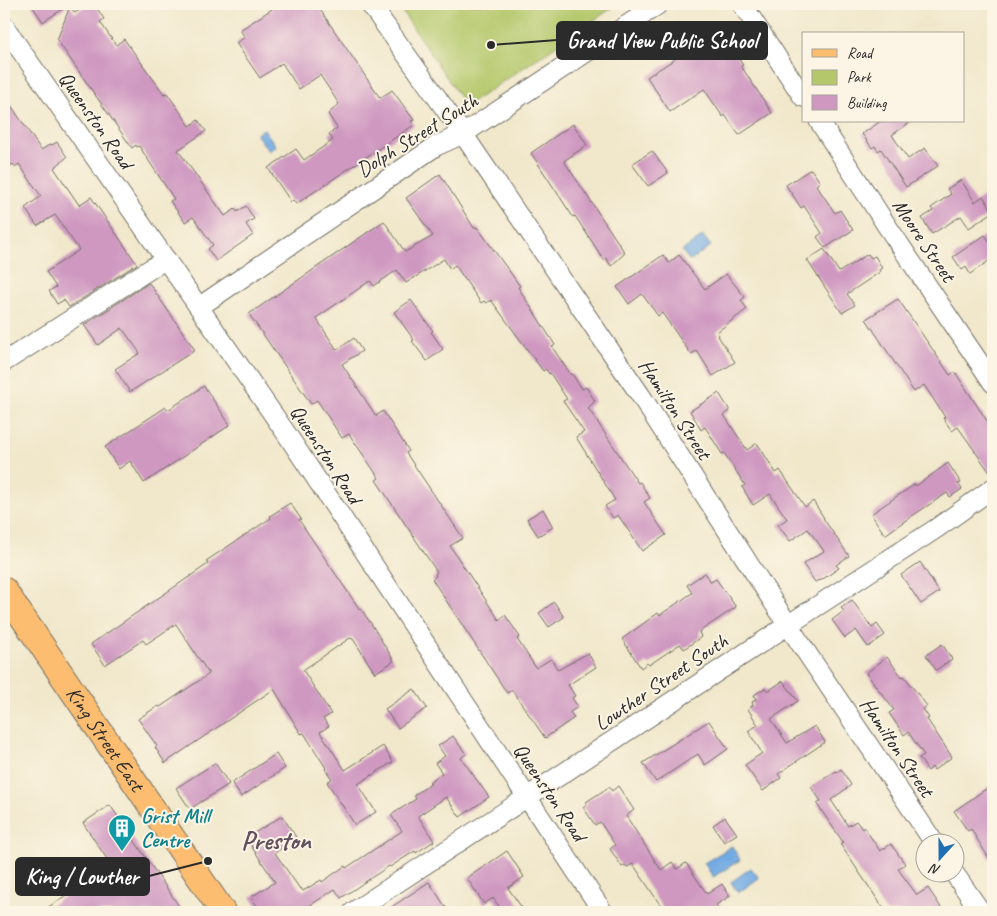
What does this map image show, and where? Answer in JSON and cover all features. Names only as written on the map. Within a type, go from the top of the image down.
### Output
[{"type":"main road","name":"King Street East","points":[[4,590],[222,912]]},
{"type":"street","name":"Hamilton Street","points":[[370,4],[463,134],[641,396],[788,625],[928,834]]},
{"type":"street","name":"Dolph Street South","points":[[199,307],[436,146],[463,134],[660,4]]},
{"type":"street","points":[[742,4],[802,95]]},
{"type":"street","name":"Queenston Road","points":[[4,26],[286,433],[603,912]]},
{"type":"street","name":"Moore Street","points":[[820,122],[893,235],[993,382]]},
{"type":"street","points":[[4,362],[166,259]]},
{"type":"street","name":"Lowther Street South","points":[[353,912],[937,528],[993,488]]},
{"type":"street","points":[[962,884],[981,912]]},
{"type":"green space","points":[[397,4],[618,4],[468,105],[464,103]]},
{"type":"water","points":[[264,129],[276,146],[269,151],[256,134]]},
{"type":"water","points":[[703,236],[711,246],[690,261],[682,251]]},
{"type":"water","points":[[732,846],[740,860],[713,877],[704,863]]},
{"type":"water","points":[[751,868],[759,878],[738,893],[731,882]]},
{"type":"building","points":[[31,4],[70,4],[43,22]]},
{"type":"building","points":[[88,4],[94,4],[104,19],[100,22],[116,45],[124,39],[164,94],[167,93],[190,126],[198,120],[206,131],[178,150],[225,216],[235,209],[237,212],[246,206],[254,219],[246,224],[253,235],[216,261],[208,249],[213,245],[193,217],[185,222],[170,201],[174,199],[139,146],[137,147],[136,145],[132,148],[57,40],[70,6],[75,13]]},
{"type":"building","points":[[269,4],[310,4],[313,8],[317,5],[380,98],[392,90],[414,120],[411,121],[414,125],[296,204],[293,200],[291,202],[268,168],[296,149],[304,160],[333,140],[329,134],[337,128],[328,114],[339,104],[320,75],[299,89],[282,63],[260,78],[236,43],[245,37],[240,30],[272,9]]},
{"type":"building","points":[[717,32],[743,65],[741,66],[772,113],[739,135],[725,115],[723,117],[704,89],[670,112],[647,77]]},
{"type":"building","points":[[4,95],[41,150],[57,142],[67,157],[54,168],[79,205],[91,197],[137,264],[69,307],[64,300],[57,304],[49,291],[56,287],[46,272],[79,250],[55,215],[37,226],[25,208],[41,196],[19,164],[15,167],[13,164],[4,170]]},
{"type":"building","points":[[880,122],[911,122],[892,135],[908,159],[925,148],[938,166],[906,187],[881,149],[878,151],[875,146],[872,148],[862,134]]},
{"type":"building","points":[[573,124],[587,145],[564,161],[625,253],[611,266],[606,258],[604,260],[575,216],[573,217],[531,153]]},
{"type":"building","points":[[652,151],[668,173],[648,186],[632,164]]},
{"type":"building","points":[[811,169],[820,182],[816,185],[835,213],[840,210],[853,230],[825,248],[817,237],[822,233],[804,206],[801,208],[786,185]]},
{"type":"building","points":[[440,174],[474,228],[477,227],[520,286],[518,287],[555,345],[552,347],[571,375],[582,389],[586,387],[595,401],[588,408],[650,498],[644,502],[666,535],[642,551],[618,515],[613,518],[605,506],[615,500],[576,437],[584,432],[563,401],[567,399],[550,373],[546,369],[543,371],[491,300],[481,303],[455,265],[450,269],[444,259],[406,283],[397,270],[374,286],[370,281],[316,318],[337,350],[354,338],[362,351],[342,364],[376,416],[383,411],[409,451],[406,453],[463,538],[450,546],[499,620],[505,615],[520,637],[517,639],[536,668],[551,659],[558,670],[588,653],[596,667],[568,685],[575,696],[572,698],[578,707],[570,712],[574,718],[545,738],[512,690],[507,693],[432,579],[436,576],[437,572],[376,480],[379,478],[349,434],[342,438],[317,400],[311,404],[249,314],[384,221],[405,252],[433,236],[406,198]]},
{"type":"building","points":[[961,180],[975,202],[983,196],[993,212],[969,228],[961,216],[932,234],[922,218],[933,211],[931,208],[951,194],[947,189]]},
{"type":"building","points":[[985,235],[993,246],[993,258],[970,274],[966,267],[962,270],[953,257]]},
{"type":"building","points":[[824,249],[839,272],[868,254],[871,258],[875,256],[882,268],[879,270],[880,272],[847,294],[855,305],[842,313],[807,260]]},
{"type":"building","points":[[663,255],[669,263],[679,255],[705,289],[726,274],[745,297],[741,300],[747,309],[717,332],[735,362],[713,376],[697,351],[691,354],[662,313],[658,316],[642,294],[629,304],[617,287]]},
{"type":"building","points":[[149,283],[195,350],[130,392],[115,369],[140,353],[122,328],[98,345],[84,325]]},
{"type":"building","points":[[898,299],[950,375],[955,372],[993,430],[993,477],[958,427],[952,431],[924,385],[914,392],[866,319]]},
{"type":"building","points":[[411,300],[443,349],[427,361],[394,312]]},
{"type":"building","points":[[204,386],[230,425],[144,483],[130,461],[119,469],[105,447],[166,407],[168,410]]},
{"type":"building","points":[[719,393],[730,411],[724,415],[747,450],[757,443],[776,473],[780,470],[805,507],[813,501],[849,556],[836,565],[839,568],[820,581],[815,582],[803,564],[824,551],[808,529],[790,541],[778,525],[787,519],[770,494],[753,505],[742,487],[745,485],[724,453],[722,454],[705,427],[701,430],[690,411]]},
{"type":"building","points":[[948,463],[961,483],[958,484],[962,489],[950,497],[947,493],[885,535],[871,514],[915,484],[916,486]]},
{"type":"building","points":[[290,503],[301,519],[299,520],[372,625],[394,661],[375,673],[353,639],[350,638],[303,670],[331,714],[323,719],[329,726],[320,732],[345,770],[383,746],[393,762],[358,784],[376,812],[355,825],[327,782],[332,779],[326,768],[304,733],[301,734],[274,689],[165,763],[155,747],[157,746],[138,719],[158,706],[160,707],[209,674],[176,624],[146,644],[143,640],[105,665],[91,644],[208,564],[206,561],[271,518],[270,516]]},
{"type":"building","points":[[543,509],[553,527],[538,536],[527,519]]},
{"type":"building","points":[[920,562],[939,592],[921,604],[901,575]]},
{"type":"building","points":[[705,573],[711,582],[716,579],[736,607],[699,632],[701,637],[684,649],[680,644],[649,665],[647,663],[641,668],[622,639],[658,613],[660,615],[692,593],[687,585]]},
{"type":"building","points":[[852,600],[872,628],[877,624],[885,635],[868,647],[856,630],[845,638],[832,620],[844,611],[841,608]]},
{"type":"building","points":[[554,602],[564,617],[549,627],[539,613]]},
{"type":"building","points":[[942,644],[952,659],[936,670],[926,655]]},
{"type":"building","points":[[887,657],[927,706],[923,709],[929,718],[927,719],[952,757],[934,770],[932,767],[928,771],[919,758],[924,755],[908,732],[904,735],[889,713],[894,710],[866,673]]},
{"type":"building","points":[[783,681],[798,701],[771,719],[787,743],[815,726],[825,742],[778,774],[781,778],[763,791],[745,765],[762,753],[748,731],[758,725],[748,709],[756,699],[754,695],[765,688],[768,691]]},
{"type":"building","points":[[414,689],[427,708],[398,728],[385,709]]},
{"type":"building","points":[[709,721],[728,749],[705,765],[698,754],[656,782],[643,763]]},
{"type":"building","points":[[453,736],[466,754],[461,758],[489,797],[460,817],[446,797],[418,816],[434,841],[416,853],[415,851],[389,866],[341,898],[335,889],[300,912],[261,912],[251,897],[275,882],[246,838],[282,816],[296,837],[275,853],[303,891],[321,880],[322,882],[402,831],[391,815],[416,799],[414,795],[431,784],[429,782],[442,773],[435,763],[445,756],[438,746]]},
{"type":"building","points":[[276,754],[285,768],[241,797],[232,783]]},
{"type":"building","points":[[215,763],[229,784],[190,809],[176,788]]},
{"type":"building","points":[[841,769],[851,785],[831,800],[848,826],[856,821],[862,829],[864,827],[880,851],[891,844],[905,864],[898,869],[917,895],[928,888],[944,912],[886,912],[840,844],[843,842],[817,804],[821,801],[811,787]]},
{"type":"building","points":[[993,784],[993,865],[971,829],[968,831],[954,811]]},
{"type":"building","points":[[618,786],[634,810],[626,816],[661,870],[672,862],[677,869],[686,863],[707,894],[722,884],[730,896],[716,905],[721,912],[665,912],[633,864],[622,867],[610,849],[615,845],[600,822],[595,825],[583,807],[587,804],[586,802],[609,787],[612,791]]},
{"type":"building","name":"Grist Mill Centre","points":[[110,805],[183,912],[41,912],[102,871],[100,869],[109,862],[83,823]]},
{"type":"building","points":[[725,817],[737,834],[724,842],[713,825]]},
{"type":"building","points":[[507,851],[524,877],[508,888],[525,912],[503,912],[493,898],[484,904],[467,878]]},
{"type":"building","points":[[429,882],[449,912],[384,912]]},
{"type":"place","name":"Grand View Public School","points":[[491,45]]},
{"type":"place","name":"Grist Mill Centre","points":[[122,852]]},
{"type":"place","name":"King / Lowther","points":[[208,861]]},
{"type":"district","name":"Preston","points":[[276,840]]}]
